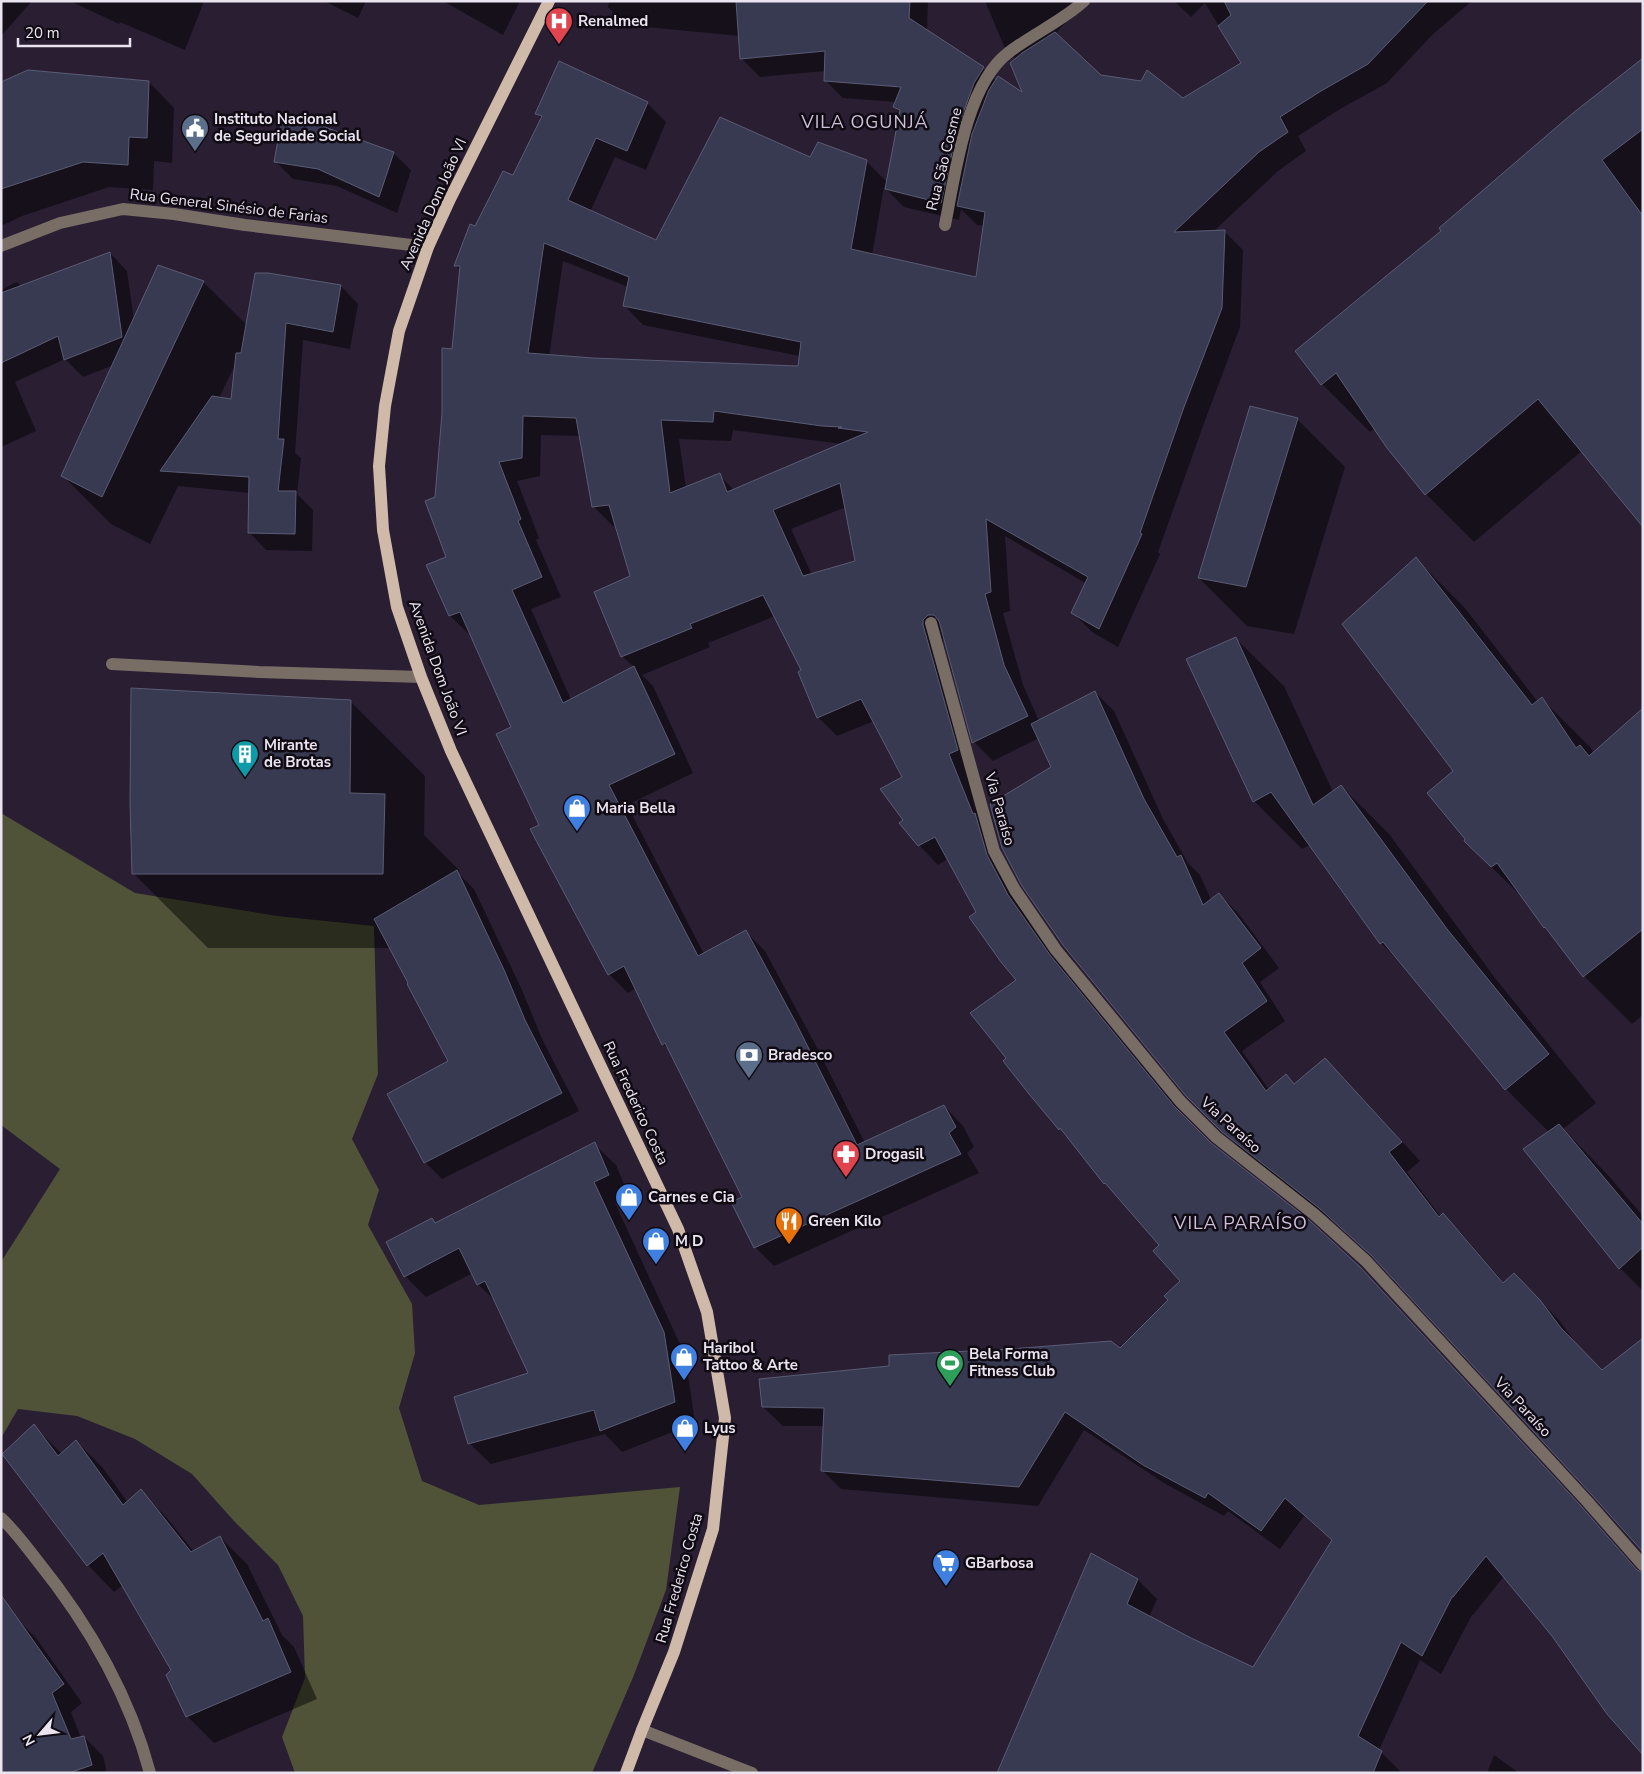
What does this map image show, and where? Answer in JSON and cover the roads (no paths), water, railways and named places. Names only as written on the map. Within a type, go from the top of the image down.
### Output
[{"type":"main road","name":"Avenida Dom João VI","points":[[451,751],[421,677],[397,607],[383,530],[379,466],[385,406],[399,331],[428,247],[549,1]]},
{"type":"main road","name":"Rua Frederico Costa","points":[[451,751],[678,1229],[707,1312],[725,1418],[713,1529],[674,1652],[626,1773]]},
{"type":"street","name":"Rua São Cosme","points":[[944,225],[965,132],[985,81],[1007,53],[1084,1]]},
{"type":"street","name":"Rua General Sinésio de Farias","points":[[1,246],[60,223],[123,209],[428,247]]},
{"type":"street","name":"Via Paraíso","points":[[932,623],[994,851],[1015,890],[1056,950],[1180,1101],[1216,1137],[1314,1214],[1366,1261],[1586,1500],[1643,1566]]},
{"type":"street","points":[[112,664],[259,672],[421,677]]},
{"type":"street","points":[[1,1518],[60,1588],[107,1662],[141,1739],[150,1773]]},
{"type":"street","points":[[642,1730],[752,1773]]},
{"type":"place","name":"Renalmed","points":[[559,45]]},
{"type":"place","name":"Instituto Nacional de Seguridade Social","points":[[195,152]]},
{"type":"place","name":"Mirante de Brotas","points":[[245,778]]},
{"type":"place","name":"Maria Bella","points":[[577,832]]},
{"type":"place","name":"Bradesco","points":[[749,1079]]},
{"type":"place","name":"Drogasil","points":[[846,1178]]},
{"type":"place","name":"Carnes e Cia","points":[[629,1221]]},
{"type":"place","name":"Green Kilo","points":[[789,1245]]},
{"type":"place","name":"M D","points":[[656,1265]]},
{"type":"place","name":"Haribol Tattoo & Arte","points":[[684,1381]]},
{"type":"place","name":"Bela Forma Fitness Club","points":[[950,1387]]},
{"type":"place","name":"Lyus","points":[[685,1452]]},
{"type":"place","name":"GBarbosa","points":[[946,1587]]},
{"type":"district","name":"VILA OGUNJÁ","points":[[865,122]]},
{"type":"district","name":"VILA PARAÍSO","points":[[1241,1223]]}]
